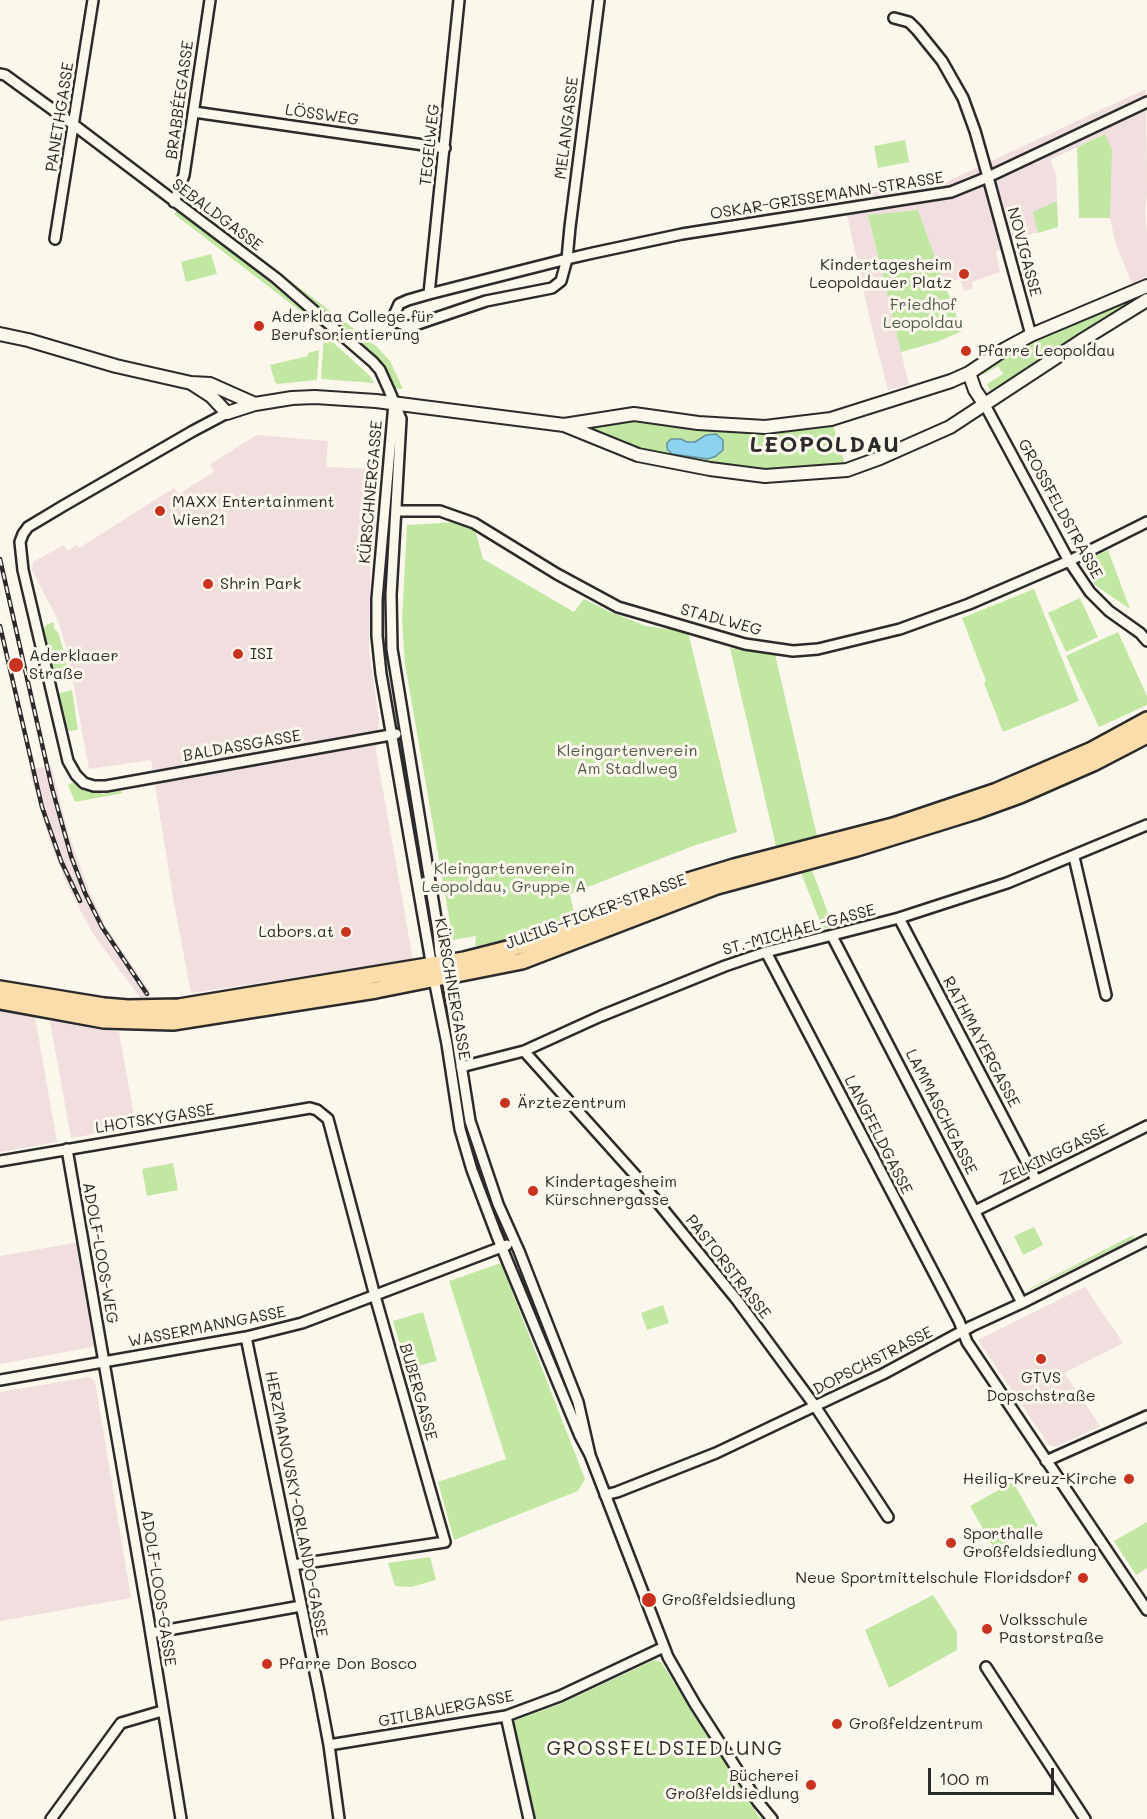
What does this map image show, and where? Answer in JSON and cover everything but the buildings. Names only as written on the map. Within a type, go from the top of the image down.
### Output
[{"type":"main road","name":"JULIUS-FICKER-STRASSE","points":[[0,1001],[104,1020],[173,1022],[438,971],[570,928],[688,881],[722,870],[892,826],[987,794],[1090,751],[1147,720]]},
{"type":"main road","name":"JULIUS-FICKER-STRASSE","points":[[0,989],[104,1006],[179,1007],[522,961],[717,886],[868,845],[976,811],[1093,763],[1147,735]]},
{"type":"street","name":"PANETHGASSE","points":[[55,239],[93,0]]},
{"type":"street","name":"BRABBÉEGASSE","points":[[174,202],[184,175],[210,0]]},
{"type":"street","name":"TEGELWEG","points":[[429,294],[459,0]]},
{"type":"street","name":"MELANGASSE","points":[[567,260],[599,0]]},
{"type":"street","name":"NOVIGASSE","points":[[894,18],[909,22],[932,49],[950,75],[967,107],[1031,335]]},
{"type":"street","name":"SEBALDGASSE","points":[[0,74],[5,75],[74,125],[276,278],[380,370],[394,402]]},
{"type":"street","name":"OSKAR-GRISSEMANN-STRASSE","points":[[567,260],[561,281],[552,288],[486,301],[416,325],[406,326],[397,322],[395,313],[399,304],[429,294],[567,260],[682,234],[945,193],[988,177],[1147,102]]},
{"type":"street","name":"LÖSSWEG","points":[[194,112],[445,148]]},
{"type":"street","points":[[564,426],[634,414],[698,423],[765,427],[831,420],[969,373],[1031,335],[1147,286]]},
{"type":"street","points":[[229,412],[255,404],[292,398],[315,397],[394,402],[564,426],[638,455],[710,469],[765,476],[848,470],[950,427],[1147,300]]},
{"type":"street","points":[[0,334],[116,366],[191,383],[210,384],[255,404]]},
{"type":"street","points":[[969,373],[975,390],[985,405]]},
{"type":"street","points":[[191,383],[229,412]]},
{"type":"street","points":[[222,389],[227,397],[229,412]]},
{"type":"street","name":"KÜRSCHNERGASSE","points":[[394,402],[402,419],[391,595],[391,632],[404,732],[438,931],[438,971],[460,1130],[472,1170],[502,1247],[580,1436],[590,1455],[675,1672],[758,1802],[772,1819]]},
{"type":"street","name":"KÜRSCHNERGASSE","points":[[394,402],[377,599],[377,636],[381,674],[392,735],[438,971],[461,1067],[470,1121],[483,1166],[578,1402],[590,1455]]},
{"type":"street","name":"GROSSFELDSTRASSE","points":[[985,405],[1069,561],[1089,592],[1147,641]]},
{"type":"street","name":"BALDASSGASSE","points":[[229,412],[28,527],[20,542],[20,552],[68,761],[84,783],[106,786],[404,732]]},
{"type":"street","name":"STADLWEG","points":[[397,511],[441,511],[474,523],[557,574],[618,607],[745,644],[794,651],[818,649],[900,629],[969,604],[1069,561],[1147,522]]},
{"type":"street","name":"ST.-MICHAEL-GASSE","points":[[461,1067],[524,1051],[697,976],[766,952],[899,918],[1007,883],[1147,825]]},
{"type":"street","points":[[1074,857],[1106,994]]},
{"type":"street","name":"RATHMAYERGASSE","points":[[899,918],[1036,1180]]},
{"type":"street","name":"LAMMASCHGASSE","points":[[832,936],[1022,1303]]},
{"type":"street","name":"LANGFELDGASSE","points":[[766,952],[967,1342],[1147,1610]]},
{"type":"street","name":"PASTORSTRASSE","points":[[524,1051],[637,1177],[737,1300],[815,1406],[888,1517]]},
{"type":"street","name":"LHOTSKYGASSE","points":[[0,1161],[314,1108]]},
{"type":"street","name":"BUBERGASSE","points":[[293,1565],[446,1542],[375,1296],[328,1119],[314,1108]]},
{"type":"street","name":"ZELKINGGASSE","points":[[975,1210],[1147,1126]]},
{"type":"street","name":"ADOLF-LOOS-WEG","points":[[67,1149],[105,1362]]},
{"type":"street","name":"DOPSCHSTRASSE","points":[[605,1495],[716,1453],[883,1374],[963,1331],[1147,1240]]},
{"type":"street","name":"WASSERMANNGASSE","points":[[0,1380],[246,1337],[302,1323],[515,1242]]},
{"type":"street","name":"HERZMANOVSKY-ORLANDO-GASSE","points":[[246,1337],[329,1745],[339,1819]]},
{"type":"street","name":"ADOLF-LOOS-GASSE","points":[[105,1362],[181,1819]]},
{"type":"street","points":[[1046,1461],[1147,1416]]},
{"type":"street","points":[[151,1633],[301,1606]]},
{"type":"street","name":"GITLBAUERGASSE","points":[[329,1745],[506,1716],[560,1696],[664,1647]]},
{"type":"street","points":[[987,1667],[1085,1819]]},
{"type":"street","points":[[51,1819],[121,1723],[162,1711]]},
{"type":"street","points":[[506,1716],[529,1819]]},
{"type":"shaded area","points":[[1146,89],[1147,276],[1132,284],[1115,242],[1109,213],[1104,134],[1050,160],[1056,174],[1058,227],[1011,240],[1004,249],[996,251],[1000,272],[972,282],[973,288],[964,291],[960,279],[945,284],[918,210],[868,216],[909,385],[888,390],[843,196],[944,183]]},
{"type":"shaded area","points":[[257,435],[328,441],[326,467],[372,469],[369,650],[379,720],[376,751],[413,960],[191,993],[151,760],[89,769],[68,654],[58,620],[32,570],[33,562],[64,545],[67,551],[76,545],[79,548],[174,488],[179,494],[214,472],[210,464]]},
{"type":"shaded area","points":[[51,765],[67,829],[88,888],[106,927],[150,991],[141,999],[93,934],[68,887],[51,845],[29,770]]},
{"type":"shaded area","points":[[0,1011],[35,1017],[57,1142],[0,1152]]},
{"type":"shaded area","points":[[50,1021],[119,1032],[136,1127],[71,1138]]},
{"type":"shaded area","points":[[80,1242],[98,1346],[0,1364],[0,1256]]},
{"type":"shaded area","name":"GTVS Dopschstraße","points":[[1085,1287],[1123,1343],[1064,1373],[1100,1426],[1056,1447],[1049,1445],[978,1340]]},
{"type":"shaded area","points":[[89,1377],[95,1381],[131,1598],[0,1621],[0,1392]]},
{"type":"green space","points":[[1105,134],[1112,150],[1110,218],[1079,218],[1077,147]]},
{"type":"green space","points":[[905,140],[909,162],[878,168],[874,146]]},
{"type":"green space","points":[[1057,201],[1058,227],[1038,233],[1033,212]]},
{"type":"green space","points":[[179,209],[249,262],[253,268],[342,339],[339,343],[174,214]]},
{"type":"green space","name":"Friedhof Leopoldau","points":[[918,210],[962,331],[937,342],[901,352],[868,215]]},
{"type":"green space","points":[[211,254],[217,274],[186,282],[181,262]]},
{"type":"green space","points":[[272,267],[357,331],[352,337],[270,270]]},
{"type":"green space","points":[[1147,290],[1147,294],[991,392],[987,384],[1003,374],[998,366],[983,375],[981,372],[1000,358],[1040,337]]},
{"type":"green space","points":[[358,333],[376,346],[390,361],[403,389],[394,388],[380,363],[354,338]]},
{"type":"green space","points":[[324,334],[370,376],[374,383],[321,379]]},
{"type":"green space","points":[[319,350],[317,380],[277,384],[275,382],[270,365],[308,356],[308,353]]},
{"type":"green space","points":[[634,414],[698,423],[831,419],[847,470],[765,476],[638,455],[564,425]]},
{"type":"green space","points":[[457,522],[475,529],[483,559],[574,612],[584,599],[646,626],[688,632],[737,832],[693,846],[570,894],[575,917],[525,936],[475,946],[476,936],[453,940],[405,664],[402,620],[407,525]]},
{"type":"green space","points":[[1108,550],[1130,609],[1095,585],[1083,562]]},
{"type":"green space","points":[[1034,589],[1079,701],[1003,732],[962,618]]},
{"type":"green space","points":[[1080,598],[1098,637],[1066,652],[1048,613]]},
{"type":"green space","points":[[54,622],[54,629],[58,632],[64,652],[69,679],[59,681],[54,677],[43,631],[46,625]]},
{"type":"green space","points":[[1118,632],[1147,696],[1147,705],[1099,727],[1066,656]]},
{"type":"green space","points":[[730,648],[775,654],[817,836],[776,846]]},
{"type":"green space","points":[[72,690],[78,730],[68,731],[65,729],[58,696],[60,693]]},
{"type":"green space","points":[[74,782],[84,791],[101,791],[102,794],[120,791],[123,793],[75,802],[68,785]]},
{"type":"green space","points":[[812,870],[833,926],[823,929],[801,873]]},
{"type":"green space","points":[[173,1163],[178,1190],[147,1196],[142,1169]]},
{"type":"green space","points":[[1034,1227],[1043,1245],[1023,1255],[1014,1236]]},
{"type":"green space","points":[[1133,1235],[1134,1239],[1029,1290],[1029,1289]]},
{"type":"green space","points":[[501,1263],[585,1479],[578,1491],[454,1540],[438,1482],[506,1459],[449,1281]]},
{"type":"green space","points":[[663,1305],[669,1323],[647,1330],[641,1313]]},
{"type":"green space","points":[[423,1312],[437,1361],[407,1369],[393,1321]]},
{"type":"green space","points":[[1013,1482],[1038,1526],[995,1550],[970,1506]]},
{"type":"green space","points":[[1147,1522],[1147,1568],[1136,1575],[1114,1541]]},
{"type":"green space","points":[[430,1557],[436,1580],[411,1587],[395,1586],[388,1563]]},
{"type":"green space","points":[[933,1595],[957,1632],[957,1650],[889,1688],[865,1630]]},
{"type":"green space","points":[[654,1660],[662,1663],[759,1817],[763,1819],[535,1819],[513,1721],[558,1705]]},
{"type":"water","points":[[716,434],[723,440],[723,450],[708,459],[672,454],[667,449],[667,443],[671,439],[695,442],[706,435]]},
{"type":"railway","points":[[0,559],[52,788],[71,856],[85,893],[102,927],[147,994]]},
{"type":"railway","points":[[0,626],[42,807],[61,861],[80,901]]},
{"type":"place","name":"Kindertagesheim Leopoldauer Platz","points":[[964,274]]},
{"type":"place","name":"Aderklaa College für Berufsorientierung","points":[[259,326]]},
{"type":"place","name":"Pfarre Leopoldau","points":[[966,351]]},
{"type":"place","name":"MAXX Entertainment Wien21","points":[[160,511]]},
{"type":"place","name":"Shrin Park","points":[[208,584]]},
{"type":"place","name":"ISI","points":[[238,654]]},
{"type":"place","name":"Aderklaaer Straße","points":[[16,665]]},
{"type":"place","name":"Labors.at","points":[[346,932]]},
{"type":"place","name":"Ärztezentrum","points":[[505,1103]]},
{"type":"place","name":"Kindertagesheim Kürschnergasse","points":[[533,1191]]},
{"type":"place","name":"GTVS Dopschstraße","points":[[1041,1359]]},
{"type":"place","name":"Heilig-Kreuz-Kirche","points":[[1129,1479]]},
{"type":"place","name":"Sporthalle Großfeldsiedlung","points":[[951,1543]]},
{"type":"place","name":"Neue Sportmittelschule Floridsdorf","points":[[1083,1578]]},
{"type":"place","name":"Großfeldsiedlung","points":[[649,1600]]},
{"type":"place","name":"Volksschule Pastorstraße","points":[[987,1629]]},
{"type":"place","name":"Pfarre Don Bosco","points":[[267,1664]]},
{"type":"place","name":"Großfeldzentrum","points":[[837,1724]]},
{"type":"place","name":"Bücherei Großfeldsiedlung","points":[[811,1785]]},
{"type":"district","name":"LEOPOLDAU","points":[[825,445]]},
{"type":"district","name":"GROSSFELDSIEDLUNG","points":[[665,1749]]},
{"type":"park label","name":"Kleingartenverein Am Stadlweg","points":[[627,760]]},
{"type":"park label","name":"Kleingartenverein Leopoldau, Gruppe A","points":[[504,878]]}]
